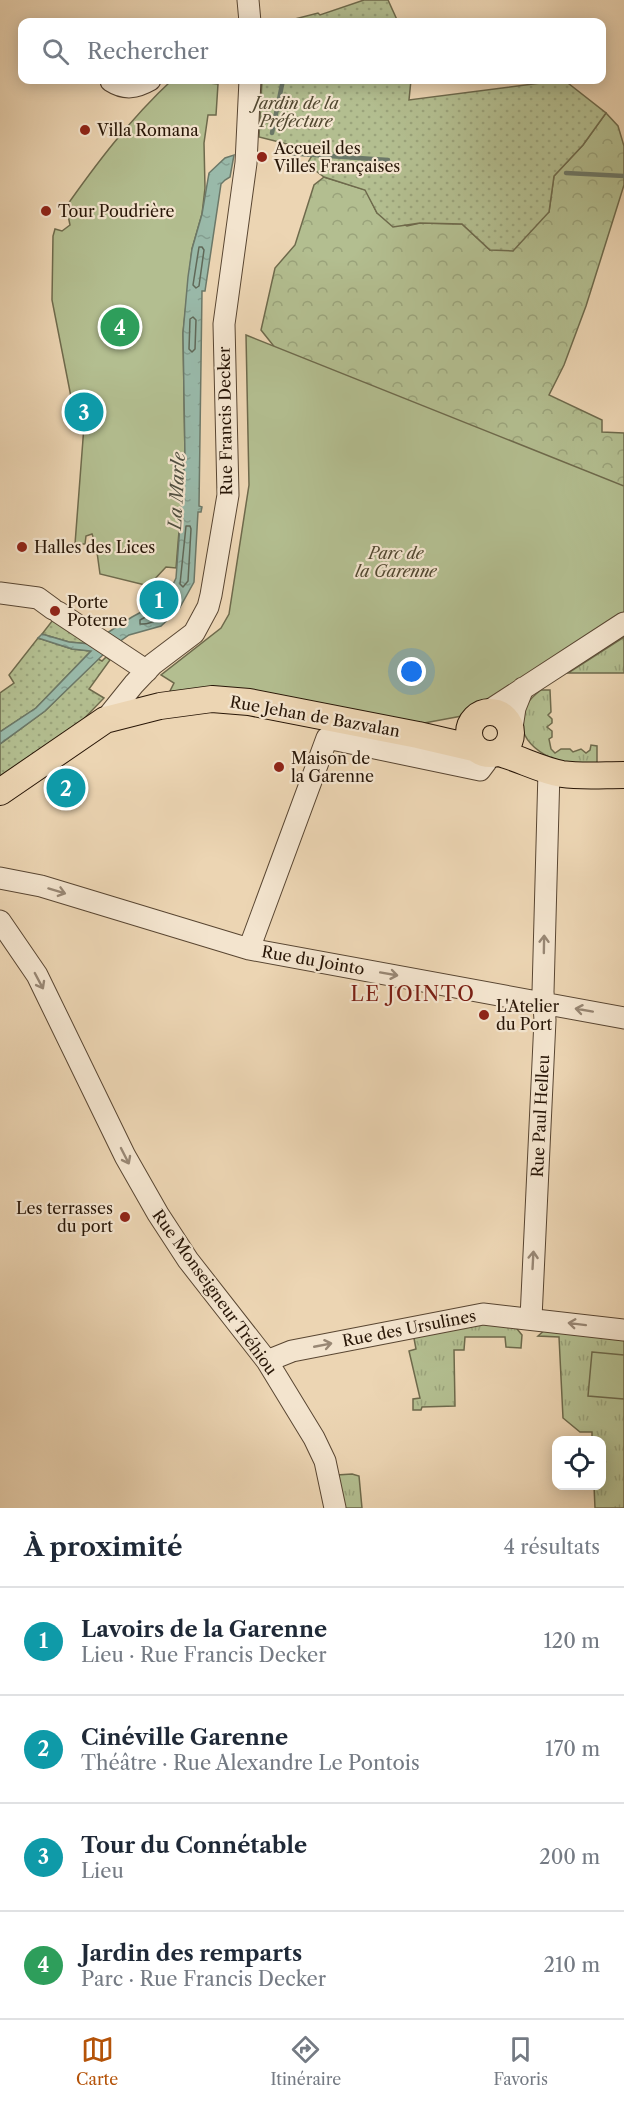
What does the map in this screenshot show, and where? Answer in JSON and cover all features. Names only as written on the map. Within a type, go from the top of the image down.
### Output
[{"type":"main road","name":"Rue Jehan de Bazvalan","points":[[105,720],[160,706],[212,699],[249,702],[491,747]]},
{"type":"main road","points":[[491,747],[502,715],[479,717],[469,735],[491,747],[528,752],[549,771],[579,776],[624,776]]},
{"type":"main road","name":"Rue Jehan de Bazvalan","points":[[418,735],[479,717]]},
{"type":"main road","points":[[0,792],[105,720]]},
{"type":"street","points":[[248,0],[250,18]]},
{"type":"street","points":[[116,84],[120,87],[142,84]]},
{"type":"street","name":"Rue Francis Decker","points":[[105,720],[147,671],[194,633],[208,607],[215,579],[228,495],[224,324],[246,163],[250,84]]},
{"type":"street","points":[[0,593],[38,598],[147,671]]},
{"type":"street","points":[[479,717],[624,623]]},
{"type":"street","points":[[491,747],[515,708],[523,688]]},
{"type":"street","name":"Rue Jehan de Bazvalan","points":[[249,949],[327,738],[491,747]]},
{"type":"street","name":"Rue Paul Helleu","points":[[531,1318],[545,1020],[549,771]]},
{"type":"street","name":"Rue du Jointo","points":[[0,878],[40,886],[249,949],[624,1018]]},
{"type":"street","name":"Rue Monseigneur Tréhiou","points":[[2,928],[37,975],[125,1156],[158,1214],[188,1260],[267,1361],[315,1438],[328,1470],[335,1508]]},
{"type":"street","name":"Rue des Ursulines","points":[[267,1361],[292,1351],[483,1314],[624,1330]]},
{"type":"green space","points":[[364,0],[388,0],[396,18],[299,18],[318,13],[320,15]]},
{"type":"green space","points":[[168,84],[218,84],[216,115],[208,115],[204,143],[205,188],[202,214],[192,249],[183,333],[185,458],[176,568],[166,567],[151,583],[145,585],[100,574],[92,534],[86,536],[85,544],[75,544],[84,426],[97,417],[98,411],[94,401],[88,398],[72,402],[52,300],[53,236],[55,229],[62,231],[70,225],[68,215],[63,211],[101,159],[142,110]]},
{"type":"green space","name":"Jardin de la Préfecture","points":[[262,84],[411,84],[409,100],[533,84],[569,84],[606,113],[583,145],[554,176],[549,212],[513,251],[490,250],[462,224],[420,223],[393,227],[377,213],[365,190],[324,177],[307,164],[317,147],[291,145],[259,137]]},
{"type":"green space","points":[[606,113],[618,126],[624,146],[624,185],[586,306],[564,365],[549,395],[602,420],[602,432],[624,433],[624,513],[280,354],[261,330],[275,268],[295,245],[314,185],[324,177],[366,190],[377,213],[407,226],[420,223],[462,224],[490,250],[549,212],[554,176],[583,145]]},
{"type":"green space","name":"Parc de la Garenne","points":[[246,335],[624,486],[624,614],[478,713],[419,724],[169,693],[174,683],[161,675],[221,628],[229,614],[249,485]]},
{"type":"green space","points":[[56,616],[90,644],[69,642],[42,634]]},
{"type":"green space","points":[[624,637],[624,673],[568,673]]},
{"type":"green space","points":[[38,638],[72,649],[91,651],[36,708],[0,732],[0,693],[14,683],[9,675]]},
{"type":"green space","points":[[106,657],[110,660],[89,689],[104,698],[72,731],[0,779],[0,744],[45,711],[98,659],[102,661]]},
{"type":"green space","points":[[541,690],[550,690],[551,712],[548,715],[552,723],[547,727],[552,731],[552,737],[549,739],[551,749],[555,753],[561,749],[570,749],[573,752],[581,749],[586,753],[590,750],[591,745],[597,746],[597,766],[568,763],[551,758],[531,744],[525,736],[522,717],[525,708]]},
{"type":"green space","points":[[487,1321],[513,1324],[522,1335],[521,1348],[506,1347],[505,1337],[465,1337],[464,1350],[454,1350],[455,1406],[422,1407],[421,1410],[413,1410],[413,1399],[420,1398],[409,1351],[416,1349],[413,1333]]},
{"type":"green space","points":[[547,1328],[624,1337],[624,1508],[595,1508],[594,1490],[606,1490],[606,1436],[592,1436],[592,1432],[580,1432],[563,1418],[559,1337],[538,1336]]},
{"type":"green space","points":[[592,1352],[624,1355],[624,1399],[588,1396]]},
{"type":"green space","points":[[337,1475],[359,1476],[362,1508],[344,1508]]},
{"type":"water","points":[[234,155],[230,177],[221,184],[205,291],[202,291],[199,506],[202,507],[201,512],[198,512],[194,582],[179,609],[161,626],[129,635],[109,649],[45,711],[0,744],[0,732],[36,708],[91,651],[72,649],[38,638],[42,634],[69,642],[90,644],[158,603],[169,593],[176,578],[185,458],[183,333],[188,277],[209,173],[225,158]]},
{"type":"waterway","points":[[272,133],[282,84]]},
{"type":"waterway","name":"La Marle","points":[[285,153],[388,160]]},
{"type":"waterway","name":"La Marle","points":[[566,173],[624,176]]},
{"type":"place","name":"Villa Romana","points":[[85,130]]},
{"type":"place","name":"Accueil des Villes Françaises","points":[[262,157]]},
{"type":"place","name":"Tour Poudrière","points":[[46,211]]},
{"type":"place","name":"Jardin des remparts","points":[[120,327]]},
{"type":"place","name":"Tour du Connétable","points":[[84,412]]},
{"type":"place","name":"Halles des Lices","points":[[22,547]]},
{"type":"place","name":"Lavoirs de la Garenne","points":[[159,600]]},
{"type":"place","name":"Porte Poterne","points":[[55,611]]},
{"type":"place","name":"Maison de la Garenne","points":[[279,767]]},
{"type":"place","name":"Cinéville Garenne","points":[[66,788]]},
{"type":"place","name":"L'Atelier du Port","points":[[484,1015]]},
{"type":"place","name":"Les terrasses du port","points":[[125,1217]]},
{"type":"district","name":"LE JOINTO","points":[[413,994]]}]
